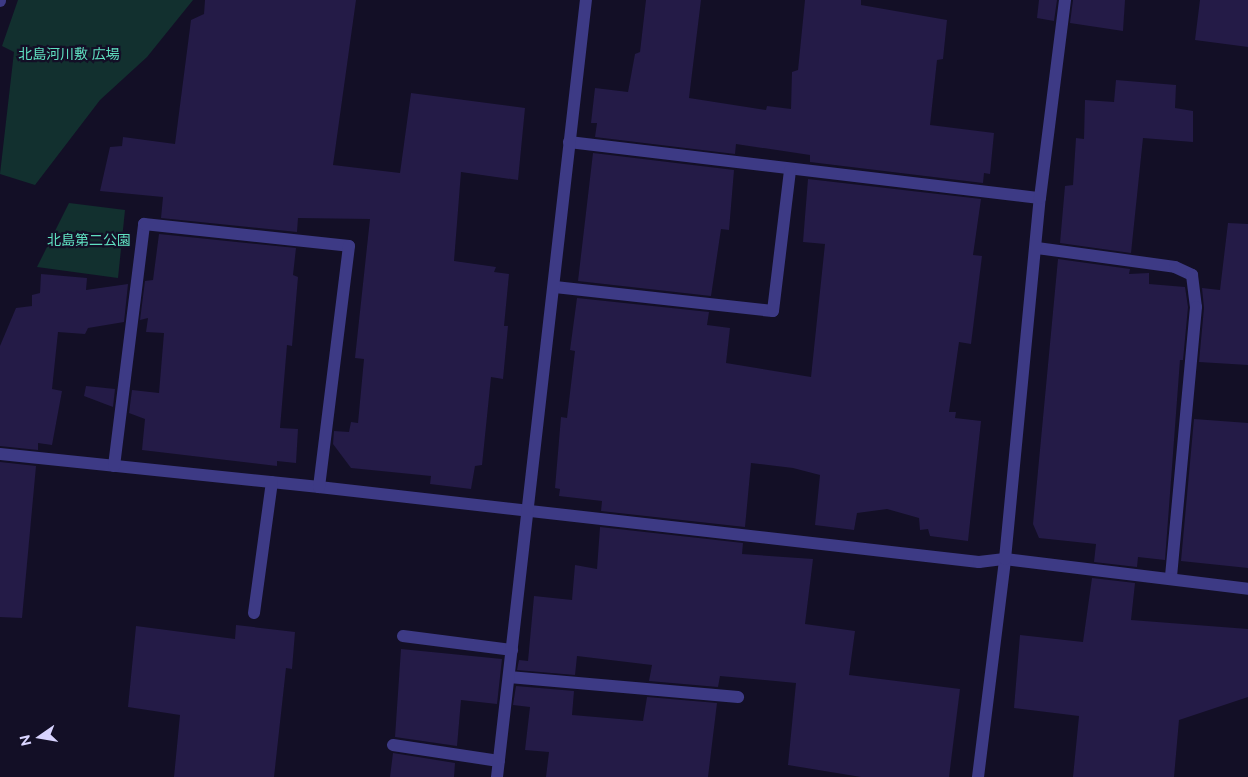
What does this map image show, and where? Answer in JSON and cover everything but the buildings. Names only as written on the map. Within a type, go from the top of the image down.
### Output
[{"type":"street","points":[[497,777],[555,287],[569,142],[586,0]]},
{"type":"street","points":[[978,777],[1005,559],[1037,248],[1040,198],[1064,0]]},
{"type":"street","points":[[569,142],[790,170],[1040,198]]},
{"type":"street","points":[[555,287],[773,311],[790,170]]},
{"type":"street","points":[[114,466],[144,224],[348,246],[319,487]]},
{"type":"street","points":[[1037,248],[1175,268],[1192,275],[1196,307],[1171,578]]},
{"type":"street","points":[[0,454],[319,487],[527,513],[979,562],[1005,559],[1248,589]]},
{"type":"street","points":[[254,613],[272,482]]},
{"type":"street","points":[[403,636],[512,650]]},
{"type":"street","points":[[509,677],[738,697]]},
{"type":"street","points":[[393,745],[499,761]]},
{"type":"green space","name":"北島河川敷 広場","points":[[18,0],[193,0],[147,57],[100,100],[35,185],[0,174],[14,52],[2,46]]},
{"type":"green space","name":"北島第二公園","points":[[69,203],[125,210],[118,278],[37,267]]}]
